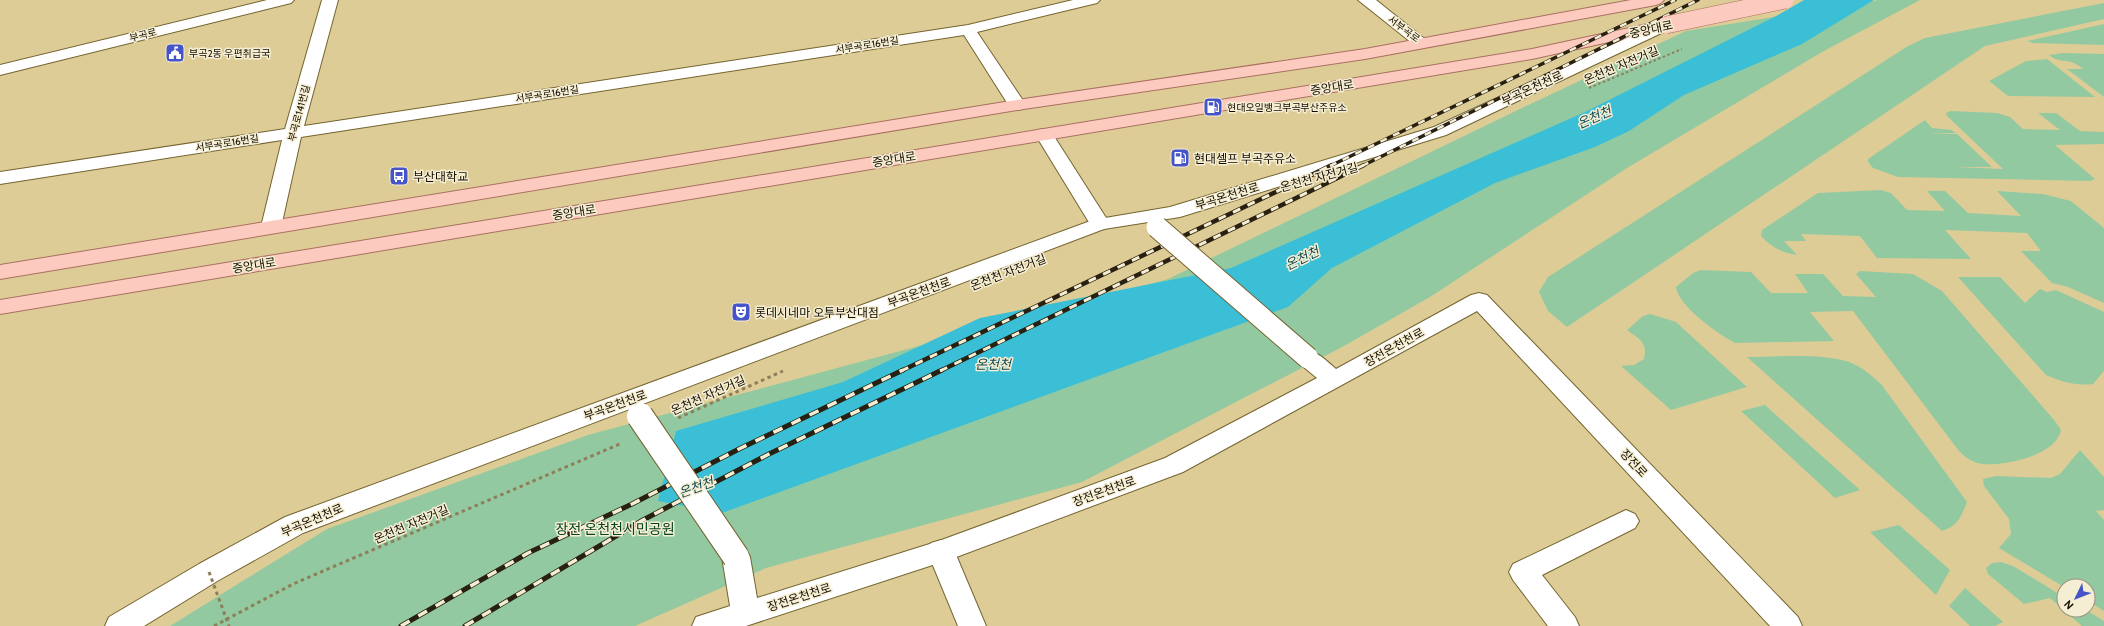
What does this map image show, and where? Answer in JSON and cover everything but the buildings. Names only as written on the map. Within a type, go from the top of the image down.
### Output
[{"type":"main road","points":[[0,272],[1017,105],[1365,54],[1654,0]]},
{"type":"main road","name":"중앙대로","points":[[0,307],[1532,54],[1785,0]]},
{"type":"street","name":"부곡로","points":[[0,70],[286,0]]},
{"type":"street","name":"부곡로141번길","points":[[271,227],[293,133],[330,0]]},
{"type":"street","name":"서부곡로16번길","points":[[0,178],[968,30],[1092,0]]},
{"type":"street","name":"서부곡로","points":[[1366,0],[1424,44]]},
{"type":"street","name":"부곡온천천로","points":[[119,626],[209,572],[294,525],[635,408],[1100,224],[1151,222],[1173,213],[1440,131],[1666,25]]},
{"type":"street","points":[[968,30],[1017,105]]},
{"type":"street","points":[[1044,134],[1100,224]]},
{"type":"street","points":[[1151,222],[1334,380]]},
{"type":"street","name":"장전온천천로","points":[[706,626],[941,551],[1174,465],[1334,380],[1479,300]]},
{"type":"street","name":"장전로","points":[[1479,300],[1788,626]]},
{"type":"street","points":[[635,408],[736,557],[745,614]]},
{"type":"street","points":[[1565,626],[1523,572],[1626,521]]},
{"type":"street","points":[[941,551],[972,626]]},
{"type":"path","name":"온천천 자전거길","points":[[1583,91],[1690,46]]},
{"type":"path","name":"온천천 자전거길","points":[[676,419],[790,368]]},
{"type":"path","name":"온천천 자전거길","points":[[214,626],[293,584],[626,441]]},
{"type":"path","points":[[209,572],[229,626]]},
{"type":"green space","name":"장전 온천천시민공원","points":[[1879,0],[1920,0],[1822,52],[1627,168],[1430,297],[1344,346],[1082,482],[766,568],[635,626],[170,626],[327,529],[588,435],[1168,279],[1522,108],[1686,31]]},
{"type":"green space","points":[[2104,3],[2104,19],[1985,46],[1567,327],[1548,311],[1539,292],[1548,277],[1908,46],[1925,38]]},
{"type":"green space","points":[[2104,24],[2104,45],[2033,43],[2027,41]]},
{"type":"green space","points":[[2063,53],[2104,54],[2104,97],[2067,69],[2083,69],[2078,65],[2069,61],[2057,60],[2049,55]]},
{"type":"green space","points":[[2047,59],[2095,97],[2008,96],[1989,81],[2026,61]]},
{"type":"green space","points":[[1950,111],[1997,113],[2010,117],[2023,129],[2060,130],[2038,113],[2056,113],[2080,131],[2104,132],[2104,144],[2055,145],[2095,179],[2090,181],[1898,177],[1873,168],[1868,162],[1868,159],[1925,120],[1932,128],[1951,130],[1956,133],[1927,134],[1957,134],[1992,167],[1955,167],[2003,169],[1947,116],[1946,113]]},
{"type":"green space","points":[[1881,190],[1891,193],[1907,210],[1945,211],[1927,191],[1945,191],[1968,213],[2021,216],[1997,191],[2043,194],[2071,201],[2104,228],[2104,303],[2068,287],[2052,283],[2021,251],[2041,251],[2027,233],[1945,230],[1971,259],[1877,258],[1860,236],[1801,234],[1806,241],[1784,241],[1797,255],[1786,253],[1777,249],[1761,236],[1762,230],[1818,193]]},
{"type":"green space","points":[[1701,270],[1751,272],[1771,293],[1808,293],[1795,274],[1823,274],[1843,296],[1876,297],[1856,274],[1860,271],[1913,274],[1942,291],[2055,421],[2061,430],[2057,439],[2050,446],[2040,452],[2016,461],[1983,464],[1973,461],[1959,451],[1853,311],[1810,312],[1834,341],[1735,343],[1700,319],[1691,311],[1678,294],[1676,287],[1693,273]]},
{"type":"green space","points":[[1958,277],[2000,277],[2025,303],[2040,289],[2047,292],[2056,290],[2104,312],[2104,371],[2093,384],[2069,383],[2046,375]]},
{"type":"green space","points":[[1650,314],[1676,322],[1747,387],[1671,410],[1621,366],[1634,365],[1644,359],[1644,345],[1627,330],[1643,316]]},
{"type":"green space","points":[[1813,356],[1838,359],[1858,366],[1881,384],[1967,502],[1963,512],[1955,524],[1942,531],[1747,357]]},
{"type":"green space","points":[[1765,405],[1860,490],[1835,498],[1741,411]]},
{"type":"green space","points":[[2080,450],[2104,477],[2104,510],[2096,511],[2104,520],[2104,611],[2096,606],[2096,578],[2056,578],[2056,582],[1999,548],[2011,534],[2009,519],[1984,486],[1983,479],[1996,476],[2051,478],[2060,474]]},
{"type":"green space","points":[[1899,525],[1950,570],[1936,595],[1870,532]]},
{"type":"green space","points":[[2001,562],[2013,566],[2056,592],[2056,603],[2050,598],[2024,604],[1988,574],[1986,568],[1992,563]]},
{"type":"green space","points":[[1965,588],[2003,622],[1995,626],[1970,626],[1949,606]]},
{"type":"green space","points":[[2096,616],[2104,621],[2104,626],[2082,626],[2073,618],[2096,618]]},
{"type":"water","name":"온천천","points":[[1804,0],[1874,0],[1802,44],[1684,95],[1629,131],[1595,147],[1495,183],[1332,268],[1288,307],[722,513],[658,501],[676,431],[843,382],[980,318],[1231,268],[1585,112],[1778,15]]},
{"type":"railway","points":[[1330,166],[1675,0]]},
{"type":"railway","points":[[1362,166],[1698,0]]},
{"type":"railway","points":[[901,371],[1332,165]]},
{"type":"railway","points":[[940,371],[1364,165]]},
{"type":"railway","points":[[401,626],[528,553],[632,504],[739,449],[903,370]]},
{"type":"railway","points":[[465,626],[643,520],[769,454],[942,370]]},
{"type":"place","name":"부곡2동 우편취급국","points":[[175,53]]},
{"type":"place","name":"현대오일뱅크부곡부산주유소","points":[[1213,107]]},
{"type":"place","name":"현대셀프 부곡주유소","points":[[1180,158]]},
{"type":"place","name":"부산대학교","points":[[399,176]]},
{"type":"place","name":"롯데시네마 오투부산대점","points":[[741,312]]}]
